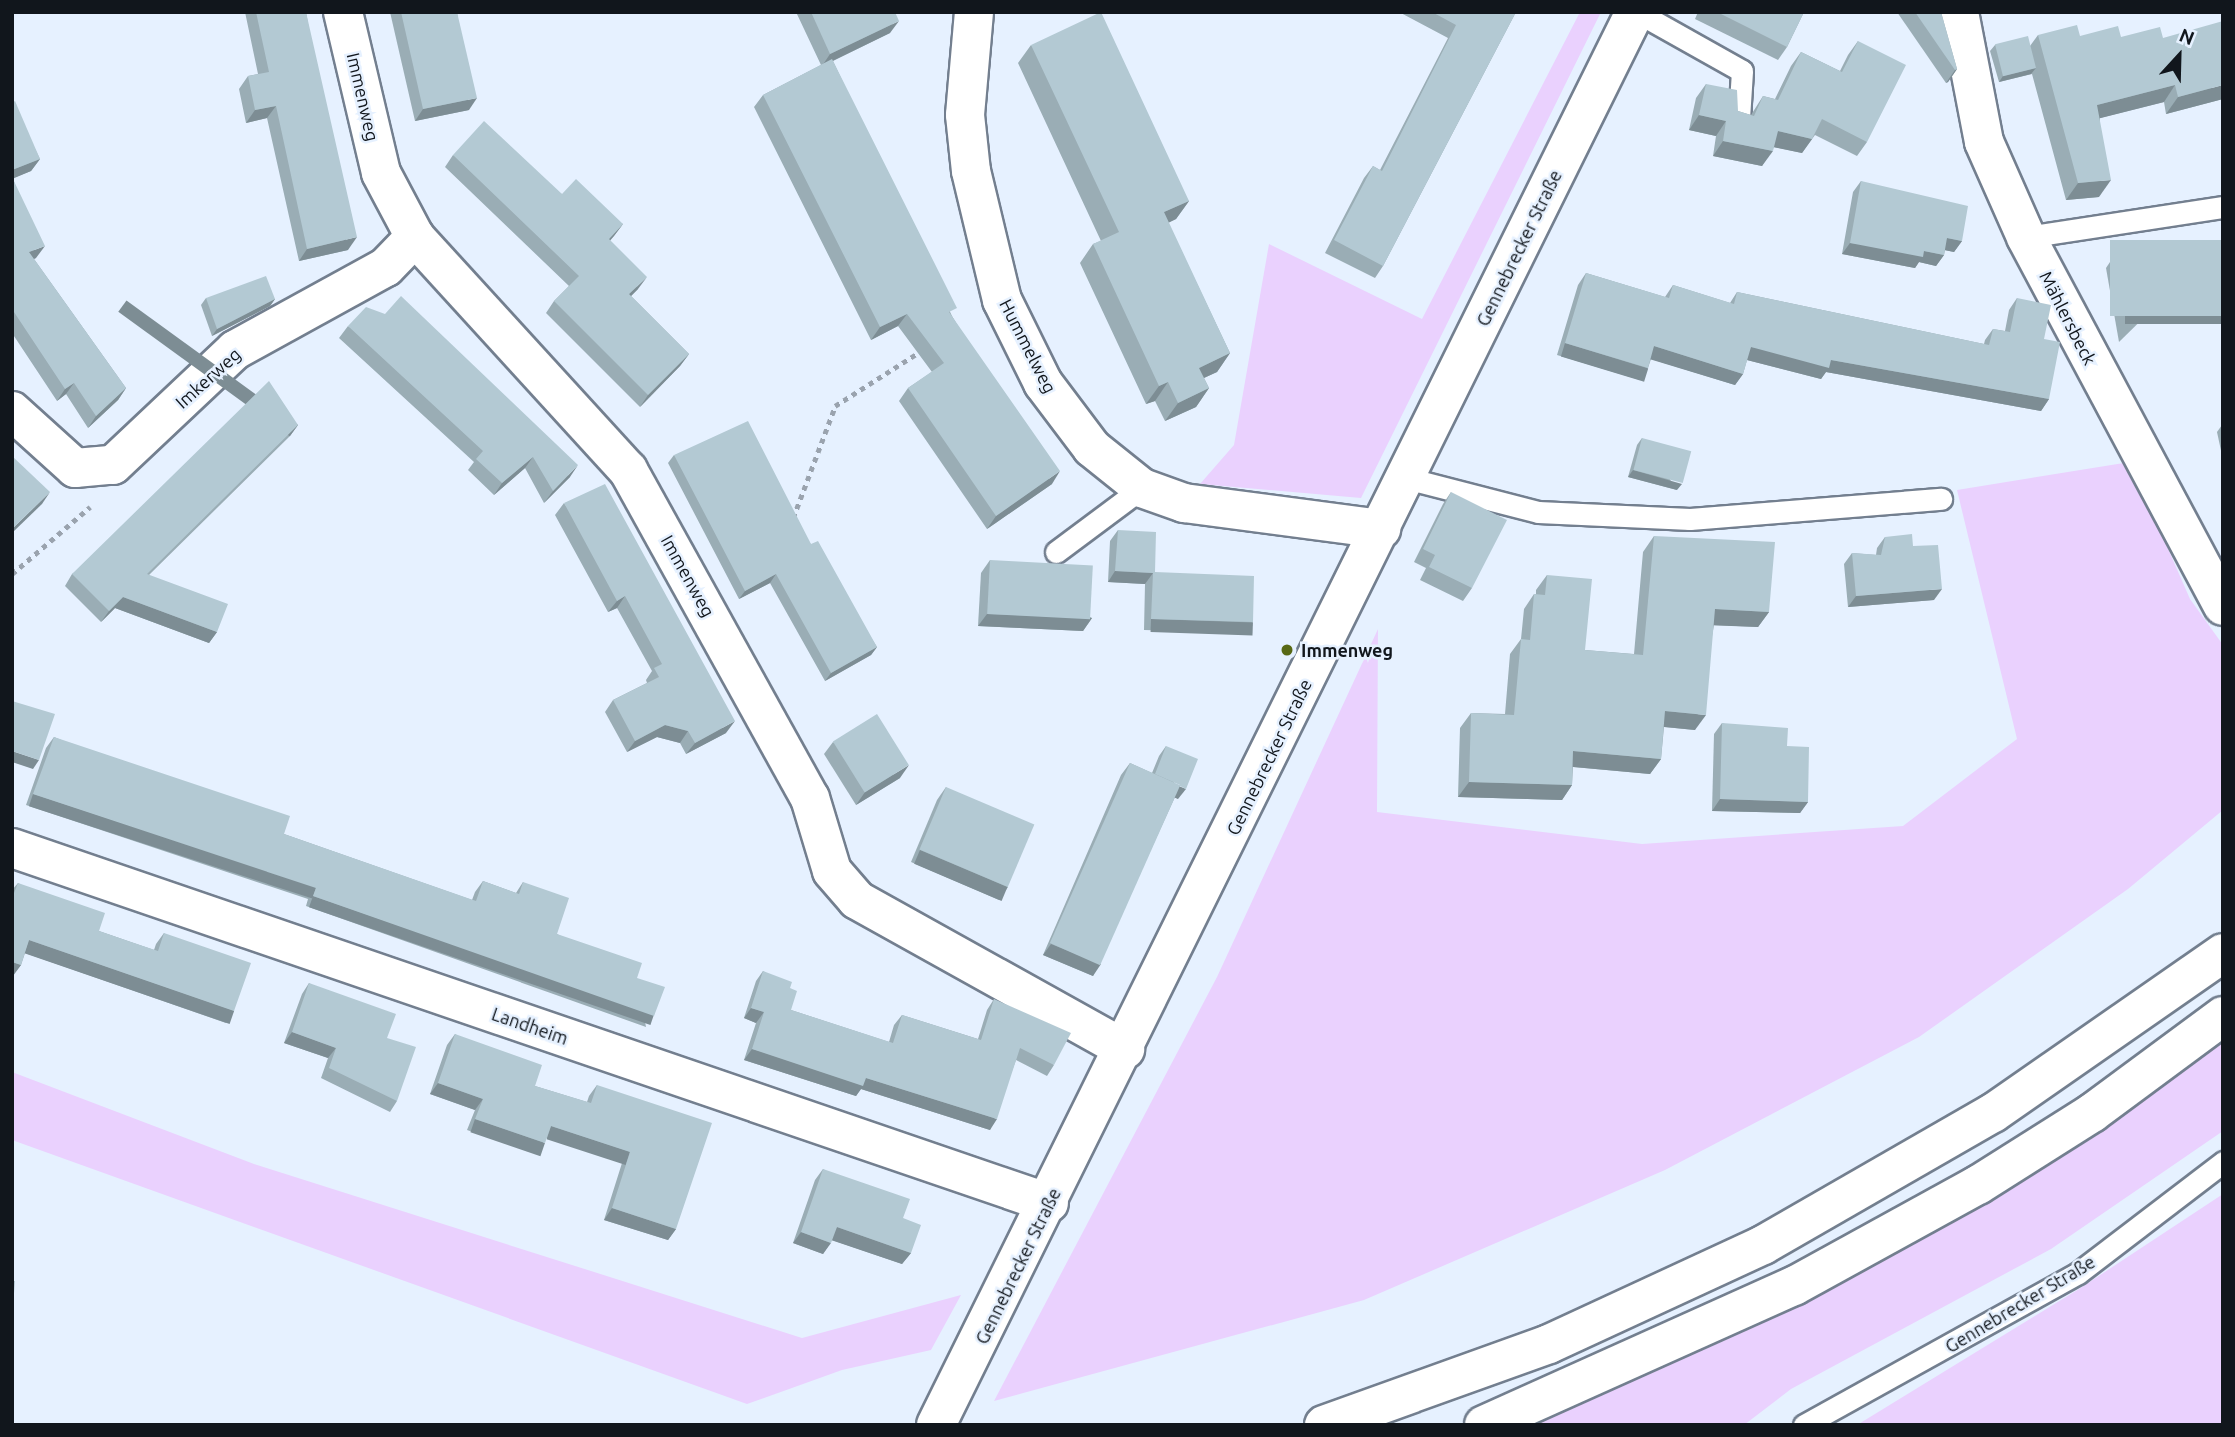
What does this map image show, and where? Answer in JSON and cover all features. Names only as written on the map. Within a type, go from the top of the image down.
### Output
[{"type":"main road","name":"Immenweg","points":[[343,12],[381,173],[415,237],[628,470],[810,798],[832,871],[857,900],[1125,1049]]},
{"type":"main road","name":"Hummelweg","points":[[974,12],[965,116],[971,171],[1002,300],[1043,383],[1092,448],[1142,488],[1184,503],[1381,529]]},
{"type":"main road","name":"Gennebrecker Straße","points":[[936,1425],[982,1339],[1636,12]]},
{"type":"main road","name":"Mählersbeck","points":[[1959,12],[1984,142],[2026,237],[2223,606]]},
{"type":"main road","name":"Imkerweg","points":[[92,470],[113,465],[235,350],[386,267],[415,237]]},
{"type":"main road","points":[[12,411],[59,459],[92,470]]},
{"type":"main road","name":"Landheim","points":[[12,848],[1049,1203]]},
{"type":"main road","points":[[1324,1425],[1549,1344],[1763,1245],[1993,1113],[2223,953]]},
{"type":"main road","points":[[1484,1425],[1781,1292],[1978,1185],[2092,1113],[2223,1016]]},
{"type":"lane","points":[[1636,12],[1742,71],[1739,119]]},
{"type":"lane","points":[[2026,237],[2223,207]]},
{"type":"lane","points":[[1406,478],[1538,512],[1676,518],[1941,499]]},
{"type":"lane","points":[[1056,552],[1142,488]]},
{"type":"lane","name":"Gennebrecker Straße","points":[[1804,1425],[2078,1273],[2223,1162]]},
{"type":"path","points":[[791,524],[835,406],[935,342]]},
{"type":"path","points":[[12,574],[91,507],[96,495],[92,470]]},
{"type":"shaded area","points":[[1580,12],[1601,12],[1361,498],[1200,484],[1234,445],[1269,244],[1422,319]]},
{"type":"shaded area","points":[[2130,462],[2190,599],[2223,645],[2223,810],[2128,889],[1919,1037],[1665,1170],[1364,1300],[994,1401],[1217,977],[1378,629],[1377,812],[1642,844],[1903,826],[2017,739],[1957,490]]},
{"type":"shaded area","points":[[2223,1035],[2223,1131],[2051,1249],[1791,1389],[1744,1425],[1524,1425],[1721,1342],[2034,1171]]},
{"type":"shaded area","points":[[12,1072],[254,1164],[802,1338],[961,1295],[931,1350],[842,1370],[747,1404],[12,1140]]},
{"type":"shaded area","points":[[2223,1194],[2223,1425],[1857,1425],[2079,1289]]},
{"type":"building","points":[[256,12],[306,12],[357,237],[307,249],[276,106],[255,110],[248,76],[269,72]]},
{"type":"building","points":[[401,12],[457,12],[477,98],[423,109]]},
{"type":"building","points":[[811,12],[895,12],[899,21],[830,54]]},
{"type":"building","points":[[1101,12],[1189,201],[1164,212],[1230,353],[1199,368],[1209,388],[1178,403],[1168,382],[1159,386],[1093,244],[1119,232],[1031,45]]},
{"type":"building","points":[[1432,12],[1516,12],[1383,266],[1334,240],[1373,166],[1382,171],[1456,25]]},
{"type":"building","points":[[1717,12],[1804,12],[1787,47]]},
{"type":"building","points":[[1915,12],[1941,12],[1957,69],[1955,70]]},
{"type":"building","points":[[2223,21],[2223,85],[2178,97],[2175,85],[2097,105],[2111,180],[2078,183],[2038,35],[2077,25],[2080,36],[2118,26],[2121,37],[2160,27],[2163,38]]},
{"type":"building","points":[[2028,36],[2036,68],[2003,76],[1995,44]]},
{"type":"building","points":[[1858,41],[1906,65],[1867,142],[1822,119],[1812,139],[1778,131],[1773,151],[1723,141],[1726,121],[1699,115],[1706,84],[1737,90],[1738,111],[1754,116],[1763,96],[1778,100],[1801,52],[1842,72]]},
{"type":"building","points":[[832,59],[957,308],[949,312],[1060,471],[996,516],[908,388],[944,363],[907,314],[880,327],[763,95]]},
{"type":"building","points":[[15,101],[40,159],[12,170],[12,103]]},
{"type":"building","points":[[484,121],[562,194],[576,179],[623,224],[609,239],[647,277],[629,294],[689,354],[648,395],[554,301],[579,276],[453,155]]},
{"type":"building","points":[[12,177],[45,246],[29,252],[126,388],[96,416],[74,383],[65,389],[12,309]]},
{"type":"building","points":[[1861,181],[1968,206],[1962,241],[1947,238],[1944,255],[1924,251],[1923,257],[1850,243]]},
{"type":"building","points":[[2110,240],[2223,240],[2223,316],[2110,316]]},
{"type":"building","points":[[1586,273],[1669,298],[1673,285],[1734,304],[1737,292],[1989,345],[1993,329],[2010,332],[2017,298],[2051,305],[2044,339],[2060,342],[2049,399],[1831,360],[1829,368],[1751,347],[1743,374],[1654,346],[1648,368],[1565,343]]},
{"type":"building","points":[[266,276],[275,299],[217,329],[206,298]]},
{"type":"building","points":[[401,296],[578,465],[553,491],[533,457],[502,483],[476,459],[483,451],[348,326],[366,307],[385,314]]},
{"type":"building","points":[[269,381],[298,425],[147,574],[228,604],[217,632],[123,597],[109,611],[72,574]]},
{"type":"building","points":[[748,421],[811,544],[818,541],[877,647],[831,673],[776,574],[745,591],[674,455]]},
{"type":"building","points":[[1642,438],[1691,451],[1683,483],[1633,470]]},
{"type":"building","points":[[12,456],[50,492],[12,529]]},
{"type":"building","points":[[605,484],[735,721],[695,743],[688,731],[665,725],[635,741],[613,700],[659,677],[654,668],[662,664],[625,596],[617,601],[564,503]]},
{"type":"building","points":[[1451,492],[1507,520],[1472,588],[1429,567],[1435,555],[1423,549]]},
{"type":"building","points":[[1118,530],[1156,532],[1155,572],[1254,576],[1253,622],[1151,619],[1153,573],[1115,571]]},
{"type":"building","points":[[1912,534],[1913,546],[1938,545],[1942,589],[1856,596],[1852,553],[1881,555],[1885,537]]},
{"type":"building","points":[[1654,536],[1775,542],[1769,612],[1715,609],[1706,715],[1665,711],[1661,759],[1573,751],[1572,785],[1469,782],[1471,713],[1514,715],[1521,639],[1530,640],[1534,594],[1545,595],[1547,575],[1592,579],[1585,650],[1643,655]]},
{"type":"building","points":[[990,560],[1093,565],[1090,619],[987,614]]},
{"type":"building","points":[[12,701],[55,714],[39,760],[12,751]]},
{"type":"building","points":[[877,714],[909,765],[865,792],[833,742]]},
{"type":"building","points":[[1722,723],[1788,728],[1787,746],[1809,747],[1808,802],[1720,799]]},
{"type":"building","points":[[54,737],[290,816],[284,834],[476,901],[483,881],[519,894],[523,882],[569,898],[557,934],[642,963],[637,978],[665,987],[654,1016],[313,896],[316,888],[33,794]]},
{"type":"building","points":[[1166,746],[1198,759],[1186,789],[1155,774]]},
{"type":"building","points":[[1130,763],[1180,785],[1100,965],[1050,943]]},
{"type":"building","points":[[946,787],[1034,825],[1008,887],[919,850]]},
{"type":"building","points":[[18,883],[105,913],[99,931],[128,941],[158,951],[164,933],[251,963],[234,1011],[29,940],[21,965],[12,962],[12,898]]},
{"type":"building","points":[[763,971],[792,982],[790,988],[797,991],[791,1010],[893,1043],[902,1015],[981,1040],[994,999],[1071,1033],[1054,1065],[1020,1048],[997,1119],[866,1078],[863,1086],[752,1049],[764,1012],[751,1008]]},
{"type":"building","points":[[309,983],[396,1014],[387,1038],[416,1047],[397,1101],[329,1068],[336,1048],[292,1032]]},
{"type":"building","points":[[455,1034],[542,1065],[535,1086],[591,1103],[597,1085],[712,1123],[676,1229],[612,1208],[630,1152],[551,1126],[545,1143],[475,1119],[483,1099],[438,1083]]},
{"type":"building","points":[[823,1169],[910,1199],[903,1218],[921,1225],[911,1253],[837,1227],[831,1243],[801,1232]]},
{"type":"building","points":[[12,1281],[15,1281],[12,1318]]},
{"type":"place","name":"Immenweg","points":[[1287,650]]}]
